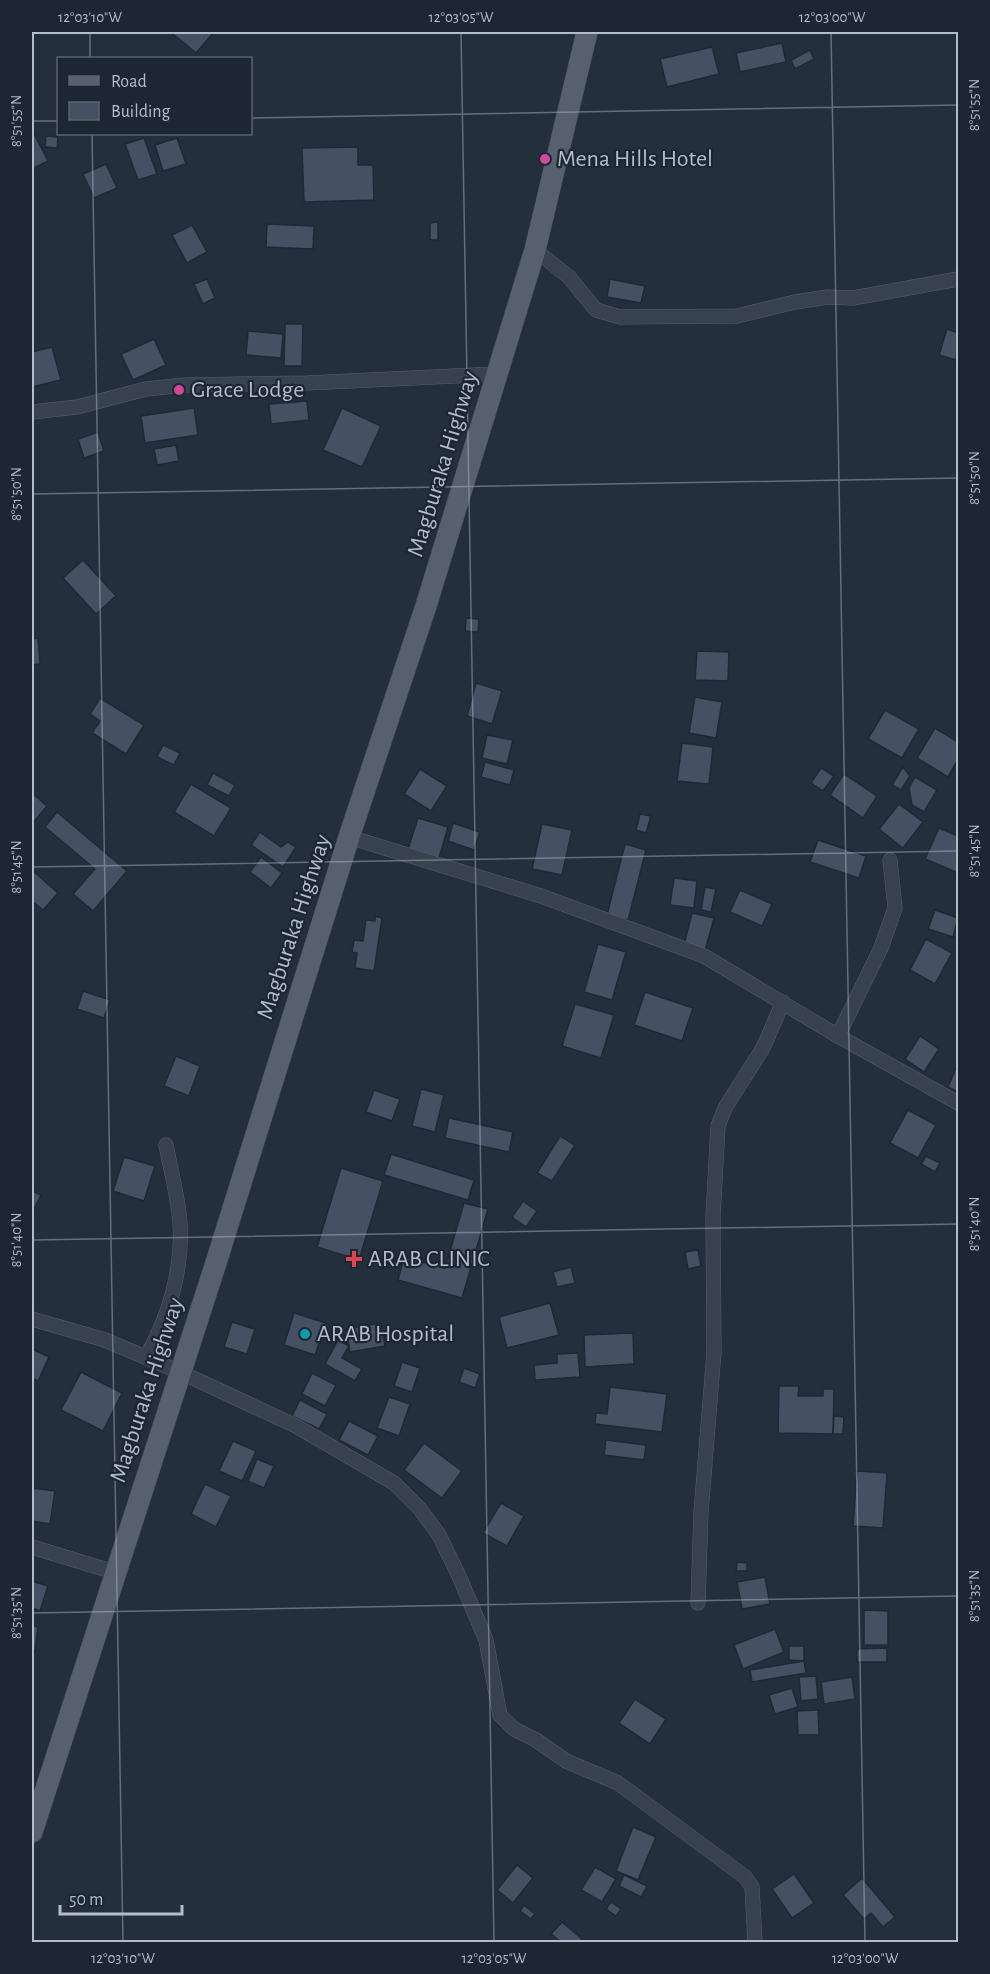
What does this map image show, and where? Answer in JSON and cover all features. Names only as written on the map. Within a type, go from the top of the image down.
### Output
[{"type":"main road","name":"Magburaka Highway","points":[[32,1832],[349,837],[426,606],[535,250],[587,32]]},
{"type":"street","points":[[535,250],[569,276],[596,310],[620,317],[737,316],[795,302],[828,297],[853,298],[958,279]]},
{"type":"street","points":[[32,412],[77,407],[146,389],[497,374]]},
{"type":"street","points":[[349,837],[541,896],[693,952],[958,1102]]},
{"type":"street","points":[[838,1036],[881,948],[895,908],[890,860]]},
{"type":"street","points":[[698,1603],[702,1489],[714,1352],[713,1216],[718,1126],[725,1108],[763,1048],[783,1002]]},
{"type":"street","points":[[146,1357],[160,1332],[179,1262],[180,1221],[166,1145]]},
{"type":"street","points":[[32,1318],[105,1340],[180,1372],[296,1426],[394,1483],[420,1509],[439,1535],[459,1576],[486,1640],[500,1714],[514,1729],[536,1740],[566,1761],[618,1783],[745,1877],[752,1887],[755,1942]]},
{"type":"street","points":[[32,1547],[114,1572]]},
{"type":"building","points":[[171,32],[214,32],[196,53]]},
{"type":"building","points":[[782,43],[786,62],[740,72],[736,53]]},
{"type":"building","points":[[712,47],[719,74],[667,87],[660,59]]},
{"type":"building","points":[[810,50],[814,59],[795,69],[791,60]]},
{"type":"building","points":[[32,130],[48,161],[32,169]]},
{"type":"building","points":[[46,136],[58,137],[57,148],[45,147]]},
{"type":"building","points":[[144,138],[157,174],[138,180],[125,144]]},
{"type":"building","points":[[177,138],[186,164],[163,171],[155,145]]},
{"type":"building","points":[[358,147],[358,165],[373,165],[374,200],[304,202],[302,148]]},
{"type":"building","points":[[106,164],[117,188],[94,198],[83,174]]},
{"type":"building","points":[[438,222],[438,240],[430,240],[430,223]]},
{"type":"building","points":[[267,224],[314,226],[313,249],[266,247]]},
{"type":"building","points":[[192,225],[207,252],[187,263],[172,235]]},
{"type":"building","points":[[207,279],[215,298],[203,304],[194,284]]},
{"type":"building","points":[[610,279],[645,286],[641,303],[607,297]]},
{"type":"building","points":[[285,324],[303,324],[302,366],[284,366]]},
{"type":"building","points":[[947,329],[958,333],[956,360],[939,355]]},
{"type":"building","points":[[248,331],[283,334],[281,358],[246,355]]},
{"type":"building","points":[[154,339],[166,365],[133,380],[121,354]]},
{"type":"building","points":[[52,347],[61,380],[32,387],[32,352]]},
{"type":"building","points":[[307,401],[309,420],[271,424],[269,404]]},
{"type":"building","points":[[194,408],[198,435],[145,443],[141,416]]},
{"type":"building","points":[[342,408],[381,426],[362,467],[323,450]]},
{"type":"building","points":[[98,432],[104,451],[84,458],[78,439]]},
{"type":"building","points":[[176,445],[179,461],[157,465],[154,449]]},
{"type":"building","points":[[83,560],[116,596],[96,614],[63,578]]},
{"type":"building","points":[[466,618],[479,619],[478,632],[465,631]]},
{"type":"building","points":[[38,638],[40,664],[32,665],[32,639]]},
{"type":"building","points":[[697,651],[729,652],[728,681],[695,680]]},
{"type":"building","points":[[476,683],[502,691],[492,724],[467,716]]},
{"type":"building","points":[[695,697],[722,702],[716,738],[689,733]]},
{"type":"building","points":[[100,698],[144,725],[126,754],[92,733],[100,721],[90,714]]},
{"type":"building","points":[[885,710],[919,729],[902,758],[868,739]]},
{"type":"building","points":[[935,728],[958,742],[958,759],[948,777],[917,758]]},
{"type":"building","points":[[487,735],[513,740],[507,764],[482,758]]},
{"type":"building","points":[[682,743],[713,747],[709,784],[677,781]]},
{"type":"building","points":[[163,745],[180,753],[174,765],[157,757]]},
{"type":"building","points":[[485,762],[514,770],[510,785],[481,777]]},
{"type":"building","points":[[903,767],[910,776],[901,790],[892,785]]},
{"type":"building","points":[[821,768],[834,776],[823,791],[811,783]]},
{"type":"building","points":[[420,769],[447,786],[431,811],[404,794]]},
{"type":"building","points":[[213,773],[235,785],[229,796],[207,785]]},
{"type":"building","points":[[844,774],[877,796],[863,818],[830,795]]},
{"type":"building","points":[[915,777],[937,790],[924,812],[912,805],[909,788]]},
{"type":"building","points":[[191,784],[231,808],[214,836],[174,812]]},
{"type":"building","points":[[32,793],[47,806],[32,824]]},
{"type":"building","points":[[899,804],[923,822],[903,848],[879,829]]},
{"type":"building","points":[[57,812],[127,871],[93,911],[73,894],[95,869],[45,827]]},
{"type":"building","points":[[640,814],[651,816],[646,833],[636,830]]},
{"type":"building","points":[[418,818],[448,827],[439,858],[408,849]]},
{"type":"building","points":[[453,823],[480,832],[474,850],[448,841]]},
{"type":"building","points":[[542,824],[572,830],[562,875],[532,869]]},
{"type":"building","points":[[939,828],[958,836],[958,873],[925,859]]},
{"type":"building","points":[[260,832],[281,847],[288,842],[296,847],[283,867],[251,845]]},
{"type":"building","points":[[818,840],[866,856],[859,878],[810,862]]},
{"type":"building","points":[[625,844],[646,850],[628,920],[607,915]]},
{"type":"building","points":[[261,857],[282,873],[271,888],[250,872]]},
{"type":"building","points":[[32,870],[58,893],[43,910],[32,901]]},
{"type":"building","points":[[674,878],[697,881],[694,908],[670,905]]},
{"type":"building","points":[[705,887],[716,889],[711,912],[701,910]]},
{"type":"building","points":[[740,890],[772,904],[762,926],[730,912]]},
{"type":"building","points":[[935,910],[958,918],[953,937],[928,929]]},
{"type":"building","points":[[692,913],[714,918],[705,951],[684,945]]},
{"type":"building","points":[[375,916],[382,918],[374,971],[355,968],[357,953],[352,952],[354,940],[363,941],[366,920],[375,921]]},
{"type":"building","points":[[926,939],[952,953],[935,984],[910,970]]},
{"type":"building","points":[[598,944],[626,952],[612,1000],[584,992]]},
{"type":"building","points":[[83,991],[110,1000],[104,1018],[77,1009]]},
{"type":"building","points":[[645,992],[693,1008],[682,1041],[634,1025]]},
{"type":"building","points":[[575,1004],[614,1015],[601,1058],[562,1046]]},
{"type":"building","points":[[920,1036],[939,1049],[924,1072],[905,1059]]},
{"type":"building","points":[[176,1056],[200,1066],[189,1096],[164,1086]]},
{"type":"building","points":[[958,1063],[958,1092],[948,1087]]},
{"type":"building","points":[[421,1089],[444,1095],[435,1132],[412,1126]]},
{"type":"building","points":[[374,1090],[400,1099],[392,1121],[366,1112]]},
{"type":"building","points":[[908,1110],[936,1125],[918,1158],[890,1143]]},
{"type":"building","points":[[449,1118],[513,1132],[509,1152],[445,1138]]},
{"type":"building","points":[[560,1136],[575,1145],[552,1181],[537,1173]]},
{"type":"building","points":[[391,1154],[474,1180],[468,1200],[384,1175]]},
{"type":"building","points":[[926,1156],[940,1163],[935,1172],[921,1164]]},
{"type":"building","points":[[124,1157],[155,1166],[144,1201],[113,1191]]},
{"type":"building","points":[[341,1168],[383,1181],[359,1260],[317,1247]]},
{"type":"building","points":[[32,1191],[41,1195],[32,1213]]},
{"type":"building","points":[[523,1201],[537,1211],[526,1227],[512,1217]]},
{"type":"building","points":[[464,1203],[488,1209],[462,1298],[398,1280],[404,1257],[445,1268]]},
{"type":"building","points":[[698,1250],[701,1266],[688,1269],[685,1252]]},
{"type":"building","points":[[571,1267],[575,1283],[557,1287],[553,1272]]},
{"type":"building","points":[[550,1303],[559,1335],[507,1348],[499,1317]]},
{"type":"building","name":"ARAB Hospital","points":[[294,1313],[326,1323],[315,1355],[284,1345]]},
{"type":"building","points":[[232,1322],[255,1329],[247,1354],[224,1347]]},
{"type":"building","points":[[381,1323],[385,1346],[350,1352],[346,1329]]},
{"type":"building","points":[[633,1333],[634,1364],[585,1367],[584,1335]]},
{"type":"building","points":[[338,1340],[349,1346],[342,1358],[362,1369],[355,1381],[325,1364]]},
{"type":"building","points":[[32,1349],[49,1357],[38,1381],[32,1378]]},
{"type":"building","points":[[578,1353],[580,1377],[535,1380],[534,1365],[557,1363],[557,1354]]},
{"type":"building","points":[[402,1362],[420,1368],[412,1392],[394,1386]]},
{"type":"building","points":[[464,1368],[480,1374],[475,1388],[459,1382]]},
{"type":"building","points":[[81,1372],[122,1393],[103,1431],[61,1410]]},
{"type":"building","points":[[312,1373],[336,1385],[325,1406],[302,1394]]},
{"type":"building","points":[[779,1386],[799,1386],[798,1396],[823,1396],[823,1389],[834,1389],[833,1434],[778,1433]]},
{"type":"building","points":[[610,1387],[667,1394],[662,1432],[595,1424],[596,1413],[607,1414]]},
{"type":"building","points":[[389,1397],[410,1404],[399,1436],[377,1428]]},
{"type":"building","points":[[300,1400],[327,1414],[319,1429],[292,1416]]},
{"type":"building","points":[[834,1416],[844,1417],[843,1434],[833,1434]]},
{"type":"building","points":[[349,1421],[378,1436],[368,1455],[339,1440]]},
{"type":"building","points":[[606,1440],[646,1445],[644,1460],[604,1455]]},
{"type":"building","points":[[233,1441],[256,1451],[242,1481],[219,1471]]},
{"type":"building","points":[[424,1443],[462,1471],[442,1498],[404,1470]]},
{"type":"building","points":[[257,1459],[274,1466],[264,1488],[248,1481]]},
{"type":"building","points":[[857,1471],[887,1473],[883,1528],[853,1526]]},
{"type":"building","points":[[205,1484],[231,1496],[216,1527],[191,1514]]},
{"type":"building","points":[[32,1488],[55,1491],[50,1524],[32,1521]]},
{"type":"building","points":[[501,1503],[524,1516],[507,1546],[483,1533]]},
{"type":"building","points":[[737,1562],[747,1563],[747,1571],[736,1571]]},
{"type":"building","points":[[765,1577],[770,1604],[742,1609],[737,1582]]},
{"type":"building","points":[[32,1581],[48,1586],[40,1611],[32,1608]]},
{"type":"building","points":[[864,1610],[888,1611],[888,1645],[864,1645]]},
{"type":"building","points":[[32,1625],[38,1627],[35,1651],[32,1650]]},
{"type":"building","points":[[775,1629],[784,1652],[743,1669],[734,1645]]},
{"type":"building","points":[[789,1646],[804,1646],[804,1661],[789,1660]]},
{"type":"building","points":[[887,1648],[887,1662],[857,1662],[857,1649]]},
{"type":"building","points":[[804,1661],[806,1673],[752,1682],[750,1670]]},
{"type":"building","points":[[816,1676],[818,1699],[801,1701],[799,1677]]},
{"type":"building","points":[[852,1677],[855,1699],[824,1704],[821,1682]]},
{"type":"building","points":[[792,1688],[798,1707],[775,1714],[769,1695]]},
{"type":"building","points":[[635,1699],[666,1719],[650,1744],[619,1723]]},
{"type":"building","points":[[818,1710],[819,1735],[798,1735],[797,1711]]},
{"type":"building","points":[[633,1827],[656,1837],[638,1880],[616,1871]]},
{"type":"building","points":[[517,1865],[533,1878],[513,1903],[497,1890]]},
{"type":"building","points":[[595,1867],[616,1879],[602,1902],[581,1890]]},
{"type":"building","points":[[794,1874],[814,1903],[792,1918],[772,1889]]},
{"type":"building","points":[[624,1875],[647,1886],[641,1897],[619,1886]]},
{"type":"building","points":[[862,1878],[895,1917],[883,1927],[871,1913],[864,1919],[843,1895]]},
{"type":"building","points":[[611,1902],[621,1909],[616,1916],[606,1909]]},
{"type":"building","points":[[524,1905],[535,1914],[531,1919],[520,1911]]},
{"type":"building","points":[[562,1922],[582,1939],[579,1942],[561,1942],[551,1934]]},
{"type":"place","name":"Mena Hills Hotel","points":[[545,159]]},
{"type":"place","name":"Grace Lodge","points":[[179,390]]},
{"type":"place","name":"ARAB CLINIC","points":[[354,1259]]},
{"type":"place","name":"ARAB Hospital","points":[[305,1334]]}]
